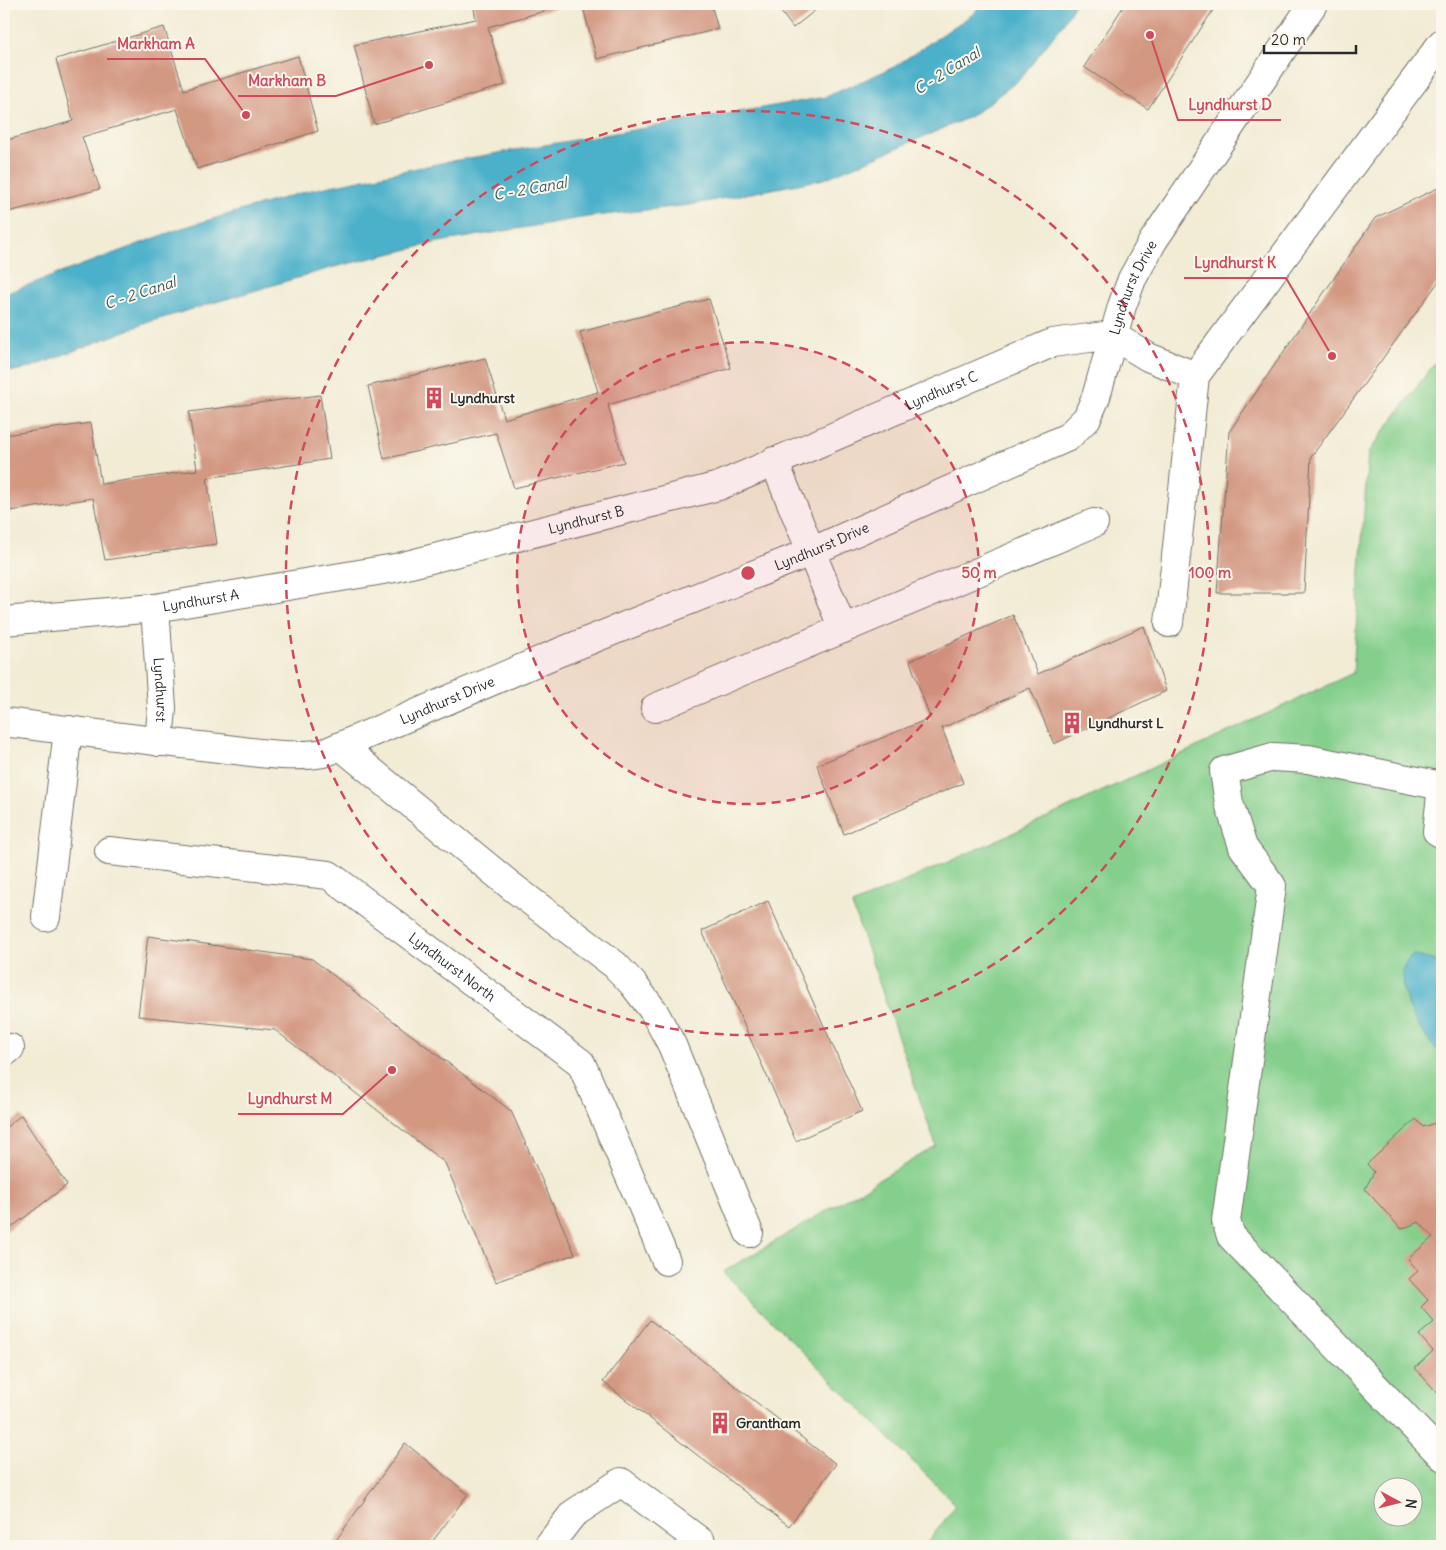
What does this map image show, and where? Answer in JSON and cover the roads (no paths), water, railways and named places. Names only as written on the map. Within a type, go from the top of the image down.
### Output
[{"type":"street","name":"Lyndhurst Drive","points":[[4,722],[159,742],[305,757],[342,747],[560,652],[813,551],[1068,437],[1087,418],[1096,397],[1112,335],[1132,279],[1153,241],[1313,4]]},
{"type":"street","points":[[1169,623],[1196,376],[1442,43]]},
{"type":"street","points":[[1112,335],[1148,357],[1196,376]]},
{"type":"street","name":"Lyndhurst C","points":[[774,461],[1052,342],[1112,335]]},
{"type":"street","points":[[774,461],[813,551],[843,629]]},
{"type":"street","name":"Lyndhurst B","points":[[395,568],[719,486],[774,461]]},
{"type":"street","points":[[655,708],[1094,523]]},
{"type":"street","name":"Lyndhurst A","points":[[4,621],[155,608],[395,568]]},
{"type":"street","name":"Lyndhurst","points":[[155,608],[162,708],[159,742]]},
{"type":"street","points":[[46,917],[68,730]]},
{"type":"street","points":[[342,747],[511,886],[614,965],[633,984],[653,1010],[672,1045],[749,1233]]},
{"type":"street","points":[[1442,834],[1437,831],[1442,786],[1308,759],[1273,757],[1224,771],[1229,803],[1243,847],[1272,886],[1226,1221],[1231,1236],[1442,1456]]},
{"type":"street","name":"Lyndhurst North","points":[[109,851],[329,875],[581,1064],[666,1261]]},
{"type":"street","points":[[548,1546],[573,1514],[621,1482],[701,1542],[699,1546]]},
{"type":"water","name":"C - 2 Canal","points":[[982,4],[1075,4],[1061,27],[1019,80],[970,117],[824,179],[689,205],[587,217],[439,242],[334,267],[149,322],[29,368],[4,373],[4,294],[182,228],[307,191],[446,162],[826,97],[894,67],[973,14]]},
{"type":"water","points":[[1414,955],[1442,963],[1442,1054],[1424,1035],[1409,1006],[1404,991],[1402,976],[1405,964]]},
{"type":"place","name":"Lyndhurst D","points":[[1150,35]]},
{"type":"place","name":"Markham B","points":[[429,65]]},
{"type":"place","name":"Markham A","points":[[246,115]]},
{"type":"place","name":"Lyndhurst K","points":[[1332,356]]},
{"type":"place","name":"Lyndhurst","points":[[434,398]]},
{"type":"place","name":"Lyndhurst L","points":[[1072,723]]},
{"type":"place","name":"Lyndhurst M","points":[[392,1070]]},
{"type":"place","name":"Grantham","points":[[720,1423]]}]
